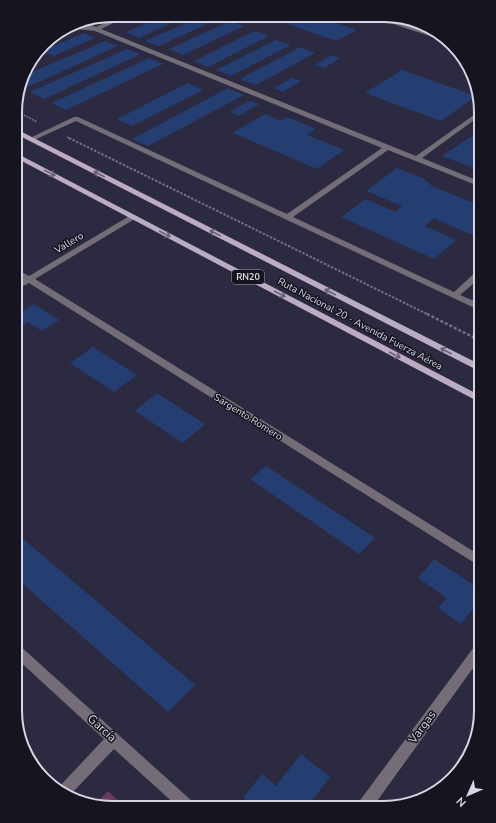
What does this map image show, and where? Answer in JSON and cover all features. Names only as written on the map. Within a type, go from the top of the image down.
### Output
[{"type":"main road","name":"Ruta Nacional 20 - Avenida Fuerza Aérea","points":[[22,134],[474,365]]},
{"type":"main road","name":"Ruta Nacional 20 - Avenida Fuerza Aérea","points":[[22,158],[474,396]]},
{"type":"street","points":[[82,28],[96,28],[110,22]]},
{"type":"street","points":[[392,23],[430,35]]},
{"type":"street","points":[[88,25],[474,182]]},
{"type":"street","points":[[416,159],[474,117]]},
{"type":"street","points":[[32,140],[76,118],[474,305]]},
{"type":"street","points":[[287,217],[388,147]]},
{"type":"street","name":"Vallero","points":[[22,283],[134,217]]},
{"type":"street","name":"Sargento Romero","points":[[22,275],[474,558]]},
{"type":"street","points":[[454,296],[474,278]]},
{"type":"street","name":"García","points":[[22,655],[181,801]]},
{"type":"street","name":"Vargas","points":[[368,801],[474,657]]},
{"type":"street","points":[[66,789],[114,740]]},
{"type":"path","points":[[22,114],[474,337]]},
{"type":"shaded area","points":[[108,791],[119,801],[112,801],[99,800]]},
{"type":"building","points":[[149,22],[174,22],[139,38],[126,32]]},
{"type":"building","points":[[188,22],[211,22],[159,46],[145,41]]},
{"type":"building","points":[[228,22],[244,26],[183,55],[169,49]]},
{"type":"building","points":[[282,22],[334,22],[357,30],[336,41]]},
{"type":"building","points":[[254,31],[269,36],[208,67],[194,61]]},
{"type":"building","points":[[84,33],[95,38],[53,56],[45,52],[48,49]]},
{"type":"building","points":[[276,40],[291,45],[231,76],[216,70]]},
{"type":"building","points":[[105,41],[118,46],[25,88],[32,72]]},
{"type":"building","points":[[300,47],[315,53],[256,85],[240,79]]},
{"type":"building","points":[[127,49],[141,54],[44,99],[30,92]]},
{"type":"building","points":[[331,55],[340,58],[324,68],[315,65]]},
{"type":"building","points":[[149,58],[163,64],[66,110],[52,103]]},
{"type":"building","points":[[402,70],[472,95],[473,98],[441,121],[365,93]]},
{"type":"building","points":[[292,78],[301,81],[283,92],[274,88]]},
{"type":"building","points":[[188,83],[203,90],[132,126],[117,119]]},
{"type":"building","points":[[228,88],[244,95],[148,146],[132,139]]},
{"type":"building","points":[[249,101],[259,104],[239,116],[230,112]]},
{"type":"building","points":[[265,114],[281,121],[287,117],[316,129],[307,135],[344,150],[317,169],[233,133]]},
{"type":"building","points":[[474,135],[474,168],[442,156]]},
{"type":"building","points":[[397,168],[424,179],[432,186],[474,203],[474,236],[434,218],[425,226],[456,240],[434,259],[341,217],[366,199],[395,212],[402,206],[366,191]]},
{"type":"building","points":[[34,304],[59,320],[42,331],[28,322],[22,326],[22,311]]},
{"type":"building","points":[[93,347],[137,375],[114,392],[70,363]]},
{"type":"building","points":[[157,393],[205,424],[183,443],[135,411]]},
{"type":"building","points":[[266,466],[375,538],[359,554],[250,479]]},
{"type":"building","points":[[22,538],[195,685],[168,712],[22,583]]},
{"type":"building","points":[[434,559],[474,585],[474,608],[461,624],[438,608],[447,598],[418,578]]},
{"type":"building","points":[[301,754],[330,777],[311,801],[247,801],[243,798],[262,774],[276,786]]}]
